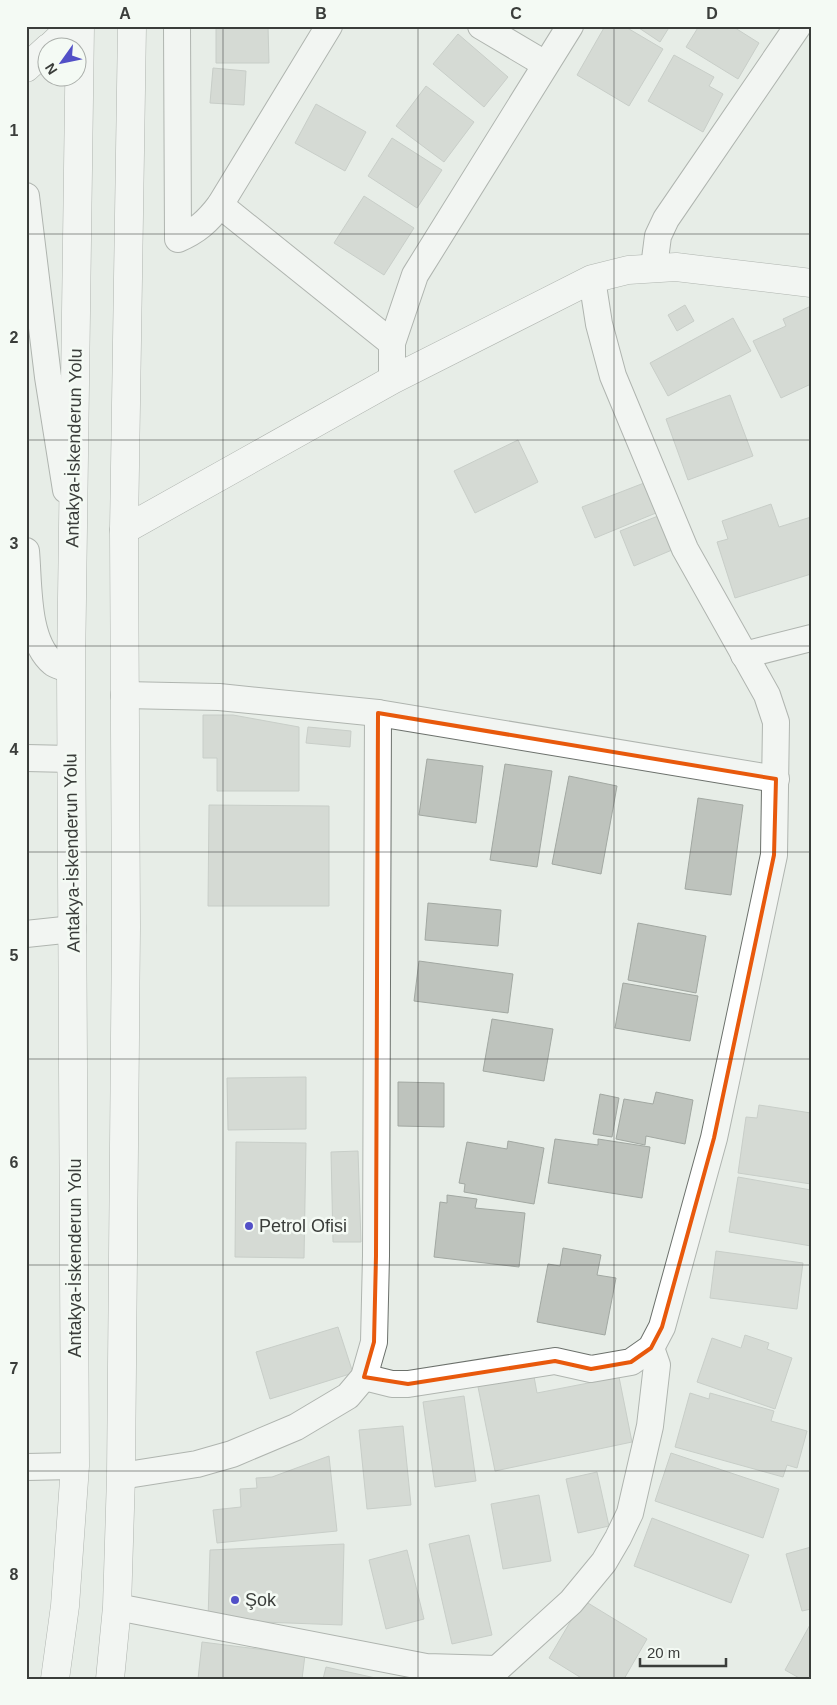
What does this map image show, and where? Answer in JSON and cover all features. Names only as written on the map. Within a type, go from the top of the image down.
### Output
[{"type":"main road","points":[[59,38],[72,26]]},
{"type":"main road","name":"Antakya-İskenderun Yolu","points":[[55,1679],[66,1606],[75,1466],[71,670],[80,26]]},
{"type":"main road","points":[[110,1679],[116,1608],[121,1476],[126,928],[124,530],[132,26]]},
{"type":"main road","points":[[26,68],[38,57]]},
{"type":"main road","points":[[124,530],[392,380],[592,279],[628,270],[654,267],[708,270],[811,283]]},
{"type":"street","points":[[177,26],[178,239],[195,232],[209,220],[220,205],[329,26]]},
{"type":"street","points":[[481,26],[545,64]]},
{"type":"street","points":[[392,380],[392,343],[415,275],[570,26]]},
{"type":"street","points":[[654,267],[658,236],[666,218],[798,26]]},
{"type":"street","points":[[26,196],[48,377],[73,532]]},
{"type":"street","points":[[220,205],[392,343]]},
{"type":"street","points":[[364,1377],[392,1384],[408,1384],[555,1361],[591,1369],[631,1362],[651,1348],[662,1327],[714,1138],[774,855],[777,738],[774,715],[767,695],[685,549],[613,376],[599,324],[592,279]]},
{"type":"street","points":[[26,551],[34,632],[47,657],[55,664],[71,670]]},
{"type":"street","points":[[744,655],[811,638]]},
{"type":"street","points":[[124,695],[219,697],[378,713],[776,779]]},
{"type":"street","points":[[121,1476],[197,1464],[266,1441],[296,1427],[348,1396],[364,1377],[374,1342],[376,1275],[378,713]]},
{"type":"street","points":[[26,758],[71,760]]},
{"type":"street","points":[[26,934],[73,929]]},
{"type":"street","points":[[116,1608],[426,1668],[492,1674],[571,1602],[604,1562],[618,1538],[630,1512],[650,1426],[657,1365],[651,1348]]},
{"type":"street","points":[[26,1467],[75,1466]]},
{"type":"highlighted area","points":[[378,713],[776,779],[774,855],[714,1138],[662,1327],[651,1348],[631,1362],[591,1369],[555,1361],[408,1384],[364,1377],[374,1342],[376,1256]]},
{"type":"building","points":[[216,26],[268,26],[269,63],[216,63]]},
{"type":"building","points":[[605,26],[624,26],[663,49],[629,106],[577,75]]},
{"type":"building","points":[[636,26],[670,26],[660,42]]},
{"type":"building","points":[[699,26],[732,26],[759,43],[738,79],[686,47]]},
{"type":"building","points":[[458,34],[508,77],[484,107],[433,64]]},
{"type":"building","points":[[674,55],[714,77],[709,86],[723,94],[703,132],[648,101]]},
{"type":"building","points":[[213,68],[246,71],[244,105],[210,103]]},
{"type":"building","points":[[426,86],[474,122],[444,162],[396,126]]},
{"type":"building","points":[[316,104],[366,132],[345,171],[295,143]]},
{"type":"building","points":[[392,138],[442,170],[417,208],[368,176]]},
{"type":"building","points":[[364,196],[414,228],[384,275],[334,243]]},
{"type":"building","points":[[685,305],[694,321],[677,331],[668,315]]},
{"type":"building","points":[[811,306],[811,384],[781,398],[753,341],[786,326],[783,319]]},
{"type":"building","points":[[733,318],[751,351],[668,396],[650,363]]},
{"type":"building","points":[[730,395],[753,456],[688,480],[666,419]]},
{"type":"building","points":[[518,440],[538,482],[475,513],[454,471]]},
{"type":"building","points":[[644,483],[656,513],[595,538],[582,507]]},
{"type":"building","points":[[771,504],[779,527],[811,517],[811,574],[735,598],[717,542],[728,539],[722,521]]},
{"type":"building","points":[[658,516],[672,550],[634,566],[620,531]]},
{"type":"building","points":[[203,715],[233,715],[299,727],[299,791],[217,791],[217,758],[203,758]]},
{"type":"building","points":[[308,727],[351,731],[350,747],[306,743]]},
{"type":"building","points":[[427,759],[483,766],[476,823],[419,815]]},
{"type":"building","points":[[505,764],[552,771],[537,867],[490,860]]},
{"type":"building","points":[[569,776],[617,786],[601,874],[552,864]]},
{"type":"building","points":[[698,798],[743,805],[731,895],[685,889]]},
{"type":"building","points":[[209,805],[329,806],[329,906],[208,906]]},
{"type":"building","points":[[428,903],[501,910],[498,946],[425,940]]},
{"type":"building","points":[[638,923],[706,936],[696,993],[628,980]]},
{"type":"building","points":[[419,961],[513,974],[508,1013],[414,1001]]},
{"type":"building","points":[[623,983],[698,996],[690,1041],[615,1028]]},
{"type":"building","points":[[492,1019],[553,1029],[544,1081],[483,1071]]},
{"type":"building","points":[[306,1077],[306,1129],[228,1130],[227,1078]]},
{"type":"building","points":[[398,1082],[444,1083],[444,1127],[398,1126]]},
{"type":"building","points":[[656,1092],[693,1100],[685,1144],[646,1136],[645,1145],[616,1139],[624,1099],[653,1104]]},
{"type":"building","points":[[600,1094],[619,1098],[612,1137],[593,1134]]},
{"type":"building","points":[[759,1105],[811,1113],[811,1184],[738,1173],[746,1117],[757,1118]]},
{"type":"building","points":[[555,1139],[598,1145],[598,1139],[650,1147],[642,1198],[548,1183]]},
{"type":"building","points":[[508,1141],[544,1148],[534,1204],[464,1192],[465,1184],[459,1183],[467,1142],[507,1149]]},
{"type":"building","points":[[236,1142],[306,1143],[304,1258],[235,1257]]},
{"type":"building","points":[[358,1151],[361,1242],[333,1242],[331,1152]]},
{"type":"building","points":[[738,1177],[811,1190],[811,1246],[729,1232]]},
{"type":"building","points":[[447,1195],[477,1199],[475,1208],[525,1213],[519,1267],[434,1257],[440,1202],[447,1203]]},
{"type":"building","points":[[563,1248],[601,1255],[597,1275],[616,1278],[605,1335],[537,1322],[548,1264],[560,1266]]},
{"type":"building","points":[[716,1251],[803,1263],[797,1309],[710,1298]]},
{"type":"building","points":[[338,1327],[353,1373],[270,1399],[256,1352]]},
{"type":"building","points":[[745,1335],[769,1343],[767,1349],[792,1358],[775,1409],[697,1382],[712,1338],[741,1348]]},
{"type":"building","points":[[533,1371],[537,1393],[619,1377],[632,1442],[495,1471],[477,1382]]},
{"type":"building","points":[[690,1393],[709,1399],[710,1393],[774,1411],[771,1421],[807,1431],[797,1468],[787,1465],[783,1477],[675,1447]]},
{"type":"building","points":[[464,1396],[476,1481],[435,1487],[423,1402]]},
{"type":"building","points":[[403,1426],[411,1505],[367,1509],[359,1430]]},
{"type":"building","points":[[671,1453],[779,1489],[763,1538],[655,1501]]},
{"type":"building","points":[[329,1456],[337,1531],[217,1543],[213,1510],[241,1507],[240,1489],[257,1488],[256,1478],[272,1477]]},
{"type":"building","points":[[597,1472],[609,1526],[578,1533],[566,1479]]},
{"type":"building","points":[[539,1495],[551,1561],[503,1569],[491,1504]]},
{"type":"building","points":[[652,1518],[749,1555],[731,1603],[634,1566]]},
{"type":"building","points":[[469,1535],[492,1635],[452,1644],[429,1544]]},
{"type":"building","points":[[344,1544],[342,1625],[208,1620],[210,1550]]},
{"type":"building","points":[[811,1547],[811,1609],[802,1611],[786,1554]]},
{"type":"building","points":[[407,1550],[424,1619],[386,1629],[369,1560]]},
{"type":"building","points":[[583,1600],[647,1639],[624,1679],[583,1679],[549,1658]]},
{"type":"building","points":[[811,1623],[811,1679],[801,1679],[785,1670]]},
{"type":"building","points":[[202,1642],[305,1655],[302,1679],[198,1679]]},
{"type":"building","points":[[326,1667],[380,1679],[323,1679]]},
{"type":"place","name":"Petrol Ofisi","points":[[249,1226]]},
{"type":"place","name":"Şok","points":[[235,1600]]}]
